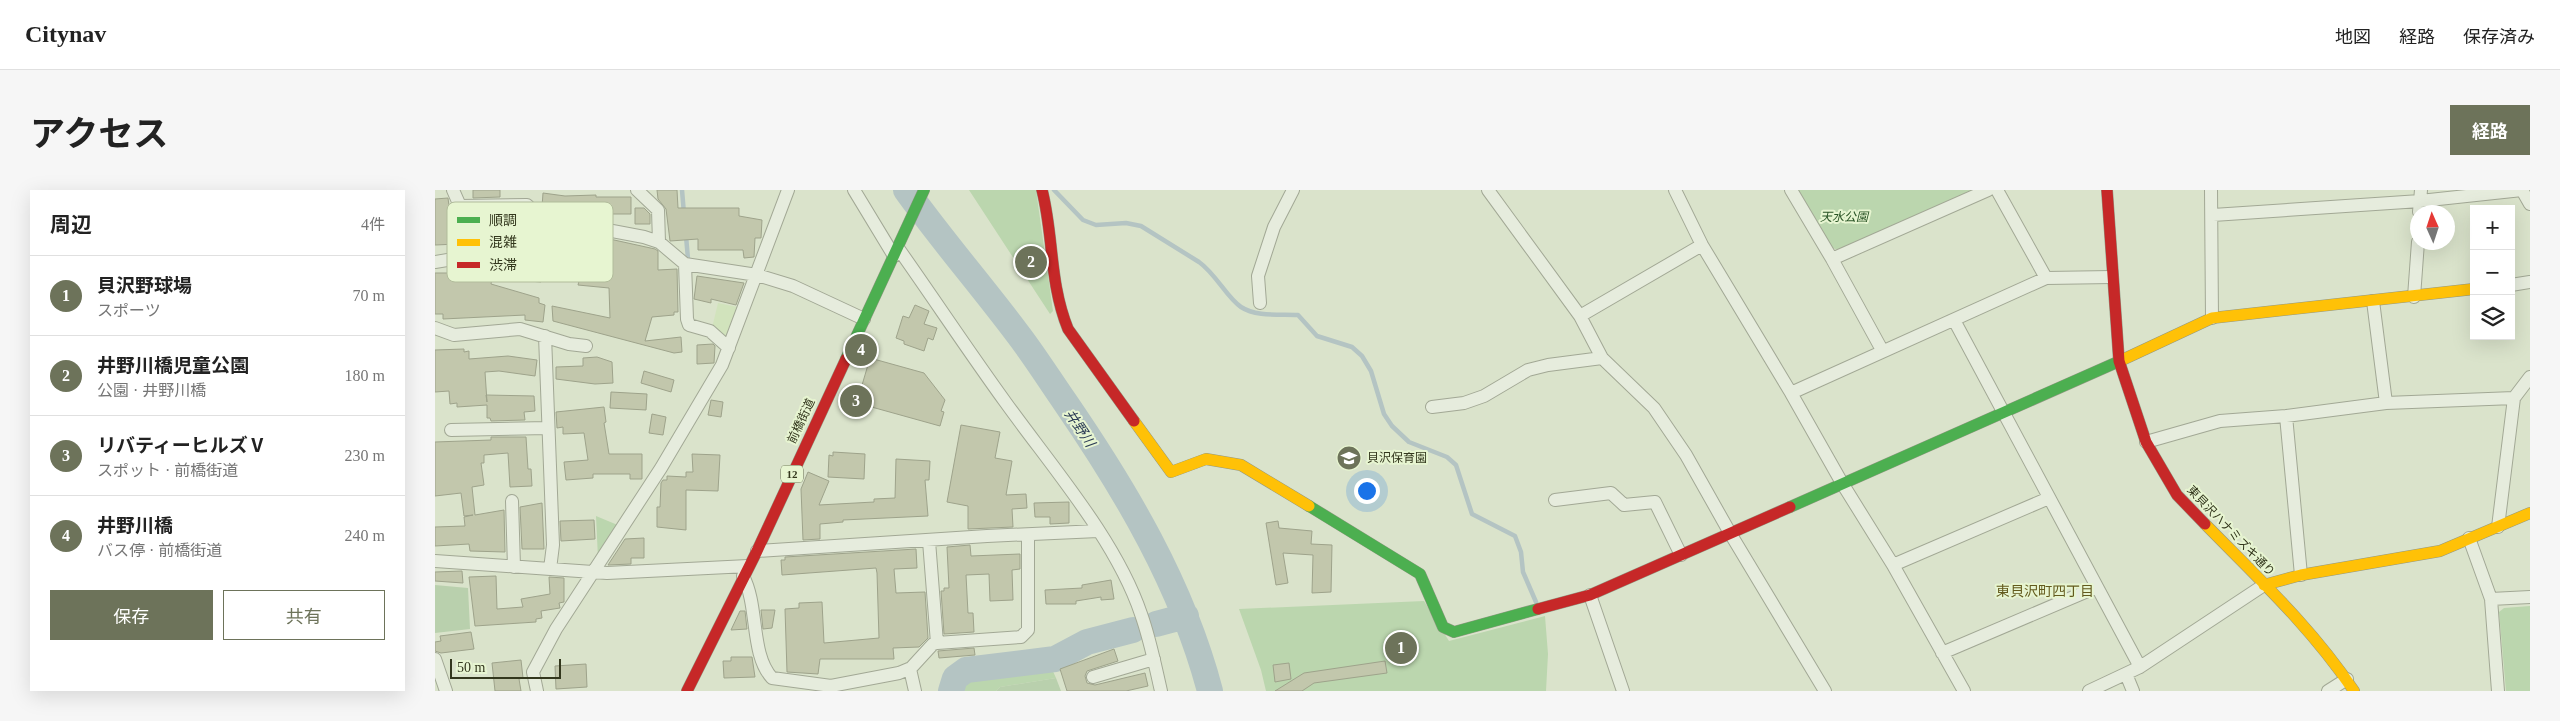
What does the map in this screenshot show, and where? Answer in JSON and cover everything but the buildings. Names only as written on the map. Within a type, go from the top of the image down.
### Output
[{"type":"street","points":[[453,190],[458,202]]},
{"type":"street","points":[[637,190],[658,210],[659,242]]},
{"type":"street","points":[[537,691],[533,672],[556,628],[699,404],[729,348],[788,190]]},
{"type":"street","points":[[854,190],[1010,409],[1077,499],[1098,531],[1133,594],[1141,613],[1161,691]]},
{"type":"street","name":"12","points":[[897,249],[924,190]]},
{"type":"street","points":[[1042,190],[1045,202],[1053,289],[1059,310],[1068,329],[1171,472],[1206,459],[1241,465],[1420,574],[1443,627],[1454,632],[1590,596],[1841,483],[2119,362],[2212,318],[2470,290]]},
{"type":"street","points":[[1260,303],[1258,276],[1274,227],[1293,190]]},
{"type":"street","points":[[1488,190],[1580,316],[1602,358],[1654,408],[1686,455],[1730,533],[1825,691]]},
{"type":"street","points":[[1675,190],[1702,245],[1791,393],[1841,483],[1893,565],[1963,691]]},
{"type":"street","points":[[1791,190],[1832,259],[1882,350]]},
{"type":"street","points":[[1832,259],[1987,190]]},
{"type":"street","points":[[1997,190],[2046,278]]},
{"type":"street","name":"東貝沢ハナミズキ通り","points":[[2107,190],[2119,362],[2146,442],[2177,494],[2311,633],[2347,679],[2354,691]]},
{"type":"street","points":[[2211,190],[2213,215],[2212,318]]},
{"type":"street","points":[[2213,215],[2420,201],[2522,190],[2530,204]]},
{"type":"street","points":[[613,230],[659,242],[685,264],[757,275],[793,286],[863,319]]},
{"type":"street","points":[[1580,316],[1702,245]]},
{"type":"street","name":"前橋街道","points":[[687,691],[757,551],[897,249]]},
{"type":"street","points":[[2414,297],[2417,250]]},
{"type":"street","points":[[685,264],[687,319],[689,325],[711,331],[729,348]]},
{"type":"street","points":[[1791,393],[1882,350],[2046,278],[2112,277]]},
{"type":"street","points":[[2515,284],[2530,282]]},
{"type":"street","points":[[2373,301],[2387,403]]},
{"type":"street","points":[[1954,320],[2141,667]]},
{"type":"street","points":[[435,328],[454,335],[520,329],[569,344],[586,346]]},
{"type":"street","points":[[545,336],[553,545],[550,569]]},
{"type":"street","points":[[1432,407],[1464,403],[1484,396],[1528,370],[1548,365],[1602,358]]},
{"type":"street","points":[[2498,527],[2514,398],[2530,377]]},
{"type":"street","points":[[2146,442],[2220,421],[2286,416],[2387,403],[2514,398]]},
{"type":"street","points":[[2286,416],[2301,575]]},
{"type":"street","points":[[451,430],[548,428]]},
{"type":"street","points":[[1555,500],[1611,493],[1624,505],[1655,502],[1681,555]]},
{"type":"street","points":[[1893,565],[2049,498]]},
{"type":"street","points":[[512,501],[514,567]]},
{"type":"street","points":[[2089,691],[2141,667],[2264,585],[2301,575],[2440,551],[2530,513]]},
{"type":"street","points":[[757,551],[987,536],[1098,531]]},
{"type":"street","points":[[435,561],[616,572],[746,571],[761,659],[766,672],[772,678],[832,689],[910,668],[937,643],[1021,637],[1028,630],[1027,535]]},
{"type":"street","points":[[2469,538],[2491,599],[2498,691]]},
{"type":"street","points":[[929,541],[937,643]]},
{"type":"street","points":[[1943,653],[2097,587]]},
{"type":"street","points":[[1590,596],[1623,691]]},
{"type":"street","points":[[2491,599],[2530,597]]},
{"type":"street","points":[[1093,677],[1154,659]]},
{"type":"street","points":[[435,660],[446,691]]},
{"type":"street","points":[[910,668],[915,691]]},
{"type":"street","points":[[2126,674],[2133,691]]},
{"type":"street","points":[[2329,691],[2347,679]]},
{"type":"green space","points":[[969,190],[1036,190],[1053,311],[1050,314]]},
{"type":"green space","name":"天水公園","points":[[1797,190],[1973,190],[1838,250],[1830,247]]},
{"type":"green space","points":[[718,303],[742,308],[729,341],[712,328]]},
{"type":"green space","points":[[596,516],[620,526],[598,558]]},
{"type":"green space","points":[[435,585],[468,588],[470,629],[435,633]]},
{"type":"green space","points":[[1424,601],[1449,641],[1545,616],[1548,654],[1546,691],[1266,691],[1261,670],[1239,609]]},
{"type":"green space","points":[[2530,606],[2530,691],[2506,691],[2499,612],[2504,608]]},
{"type":"green space","points":[[1051,667],[1056,678],[1000,687],[996,691],[958,691],[971,678]]},
{"type":"green space","points":[[1056,678],[1061,691],[996,691],[1000,687]]},
{"type":"waterway","points":[[682,190],[684,214]]},
{"type":"waterway","name":"井野川","points":[[906,190],[1023,341],[1109,470],[1150,540],[1168,576],[1198,652],[1210,691]]},
{"type":"waterway","points":[[1054,190],[1083,220],[1096,225],[1126,223],[1141,226],[1199,262],[1241,307],[1254,312],[1268,314],[1298,315],[1317,336],[1352,347],[1362,356],[1371,371],[1384,414],[1392,426],[1409,442],[1447,457],[1456,465],[1472,514],[1515,536],[1521,552],[1523,572],[1536,602]]},
{"type":"waterway","points":[[686,236],[688,259]]},
{"type":"waterway","points":[[1156,624],[1186,616]]},
{"type":"waterway","points":[[951,691],[955,678],[966,670],[1055,659],[1087,642],[1133,630]]},
{"type":"traffic: fast","points":[[846,359],[924,190]]},
{"type":"traffic: fast","points":[[1790,507],[2122,360]]},
{"type":"traffic: fast","points":[[1309,506],[1420,574],[1443,627],[1454,632],[1538,609]]},
{"type":"traffic: slow","points":[[2122,360],[2212,318],[2470,289]]},
{"type":"traffic: slow","points":[[1134,421],[1171,472],[1206,459],[1241,465],[1309,506]]},
{"type":"traffic: slow","points":[[2264,585],[2301,575],[2440,551],[2530,513]]},
{"type":"traffic: slow","points":[[2205,524],[2302,624],[2354,691]]},
{"type":"traffic: jam","points":[[1042,190],[1058,294],[1068,329],[1134,421]]},
{"type":"traffic: jam","points":[[2107,190],[2119,361],[2146,442],[2177,495],[2205,524]]},
{"type":"traffic: jam","points":[[687,691],[757,551],[846,359]]},
{"type":"traffic: jam","points":[[1538,609],[1590,595],[1790,507]]},
{"type":"place","name":"井野川橋児童公園","points":[[1031,262]]},
{"type":"place","name":"井野川橋","points":[[861,350]]},
{"type":"place","name":"リバティーヒルズⅤ","points":[[856,401]]},
{"type":"place","name":"貝沢保育園","points":[[1349,458]]},
{"type":"place","name":"貝沢野球場","points":[[1401,648]]},
{"type":"district","name":"東貝沢町四丁目","points":[[2045,591]]}]
